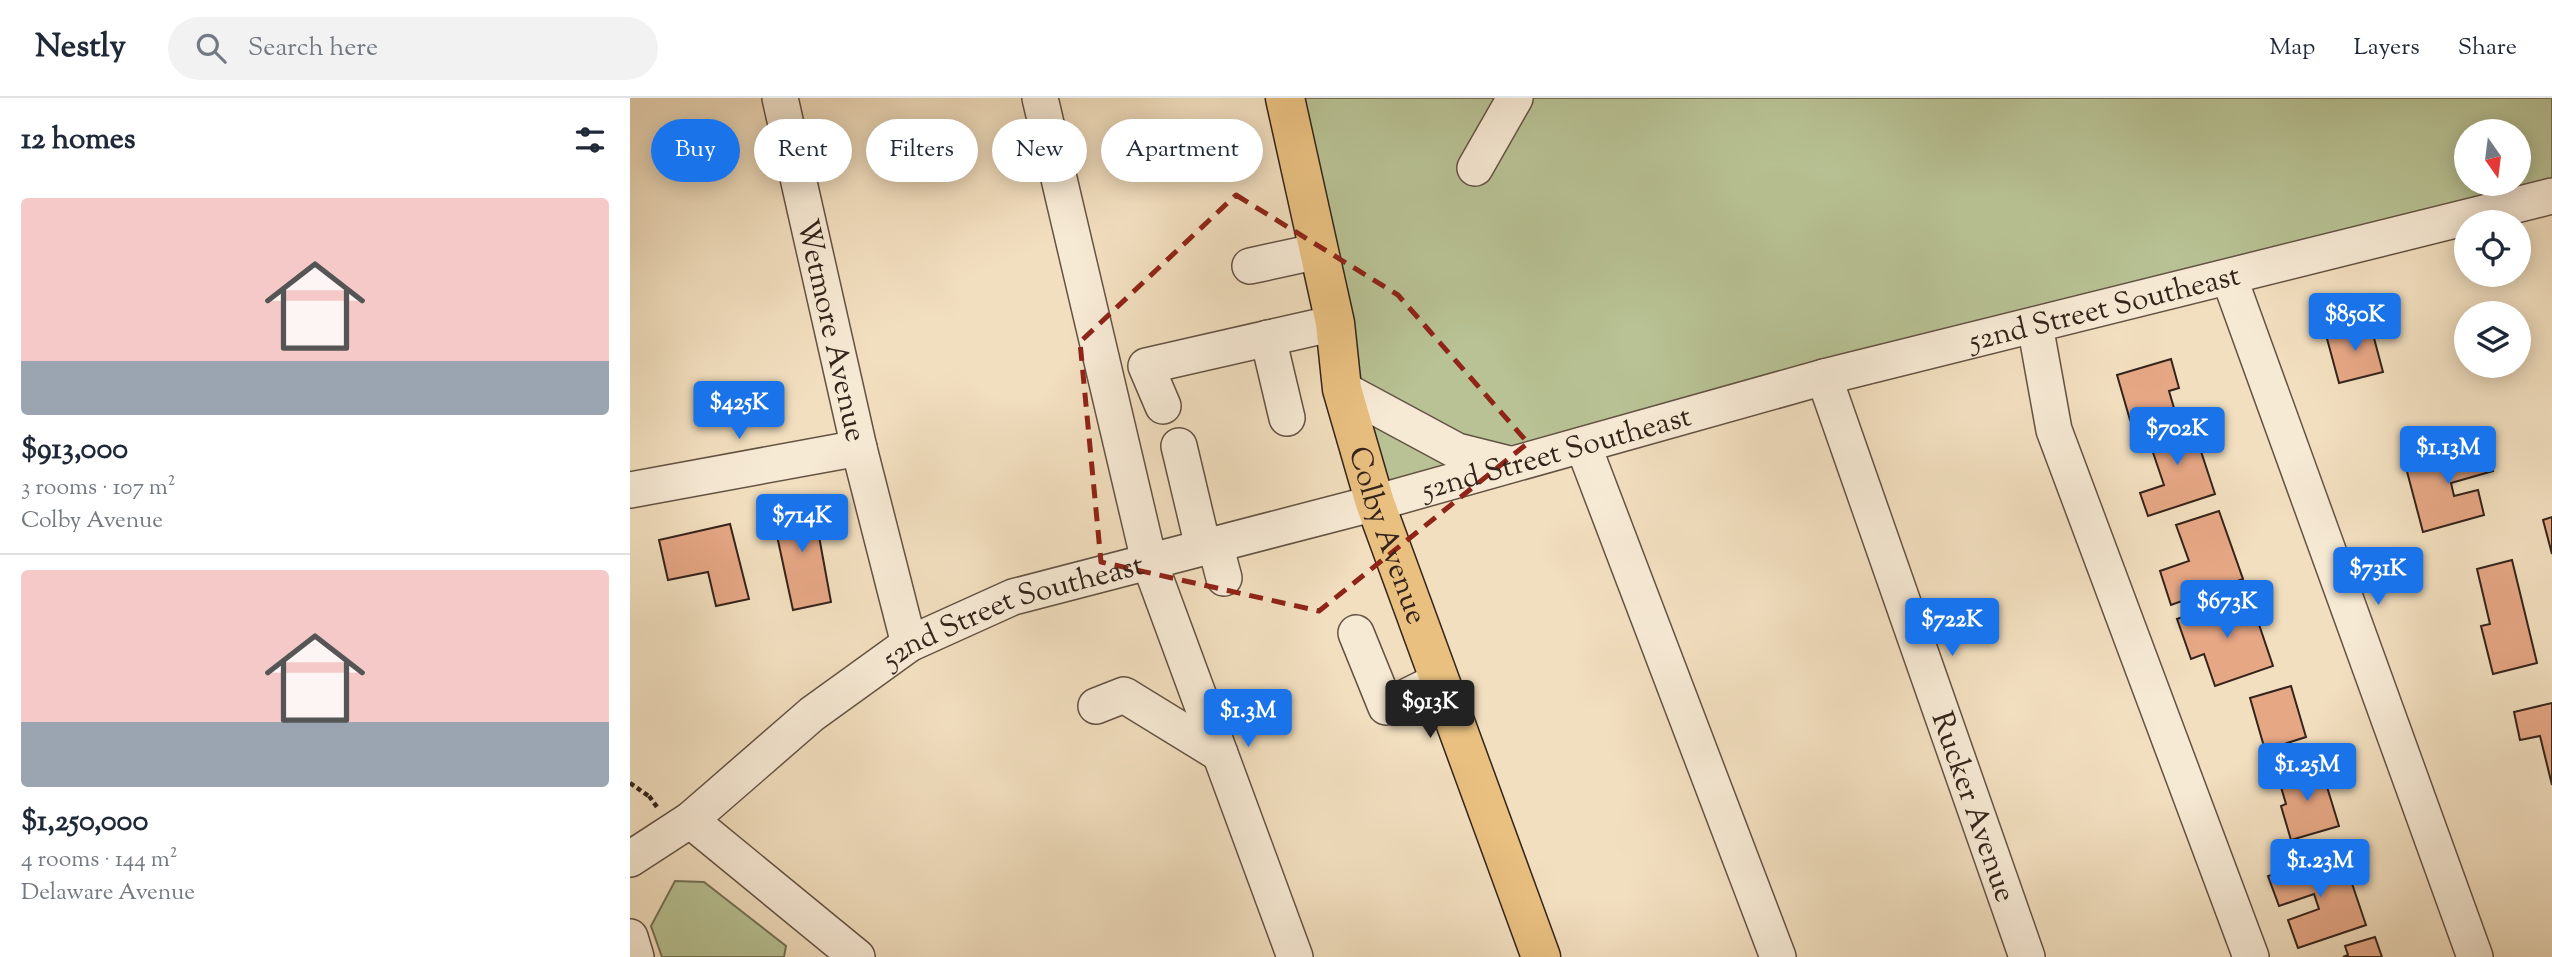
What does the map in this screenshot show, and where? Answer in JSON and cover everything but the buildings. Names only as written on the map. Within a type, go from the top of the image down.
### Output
[{"type":"main road","name":"Colby Avenue","points":[[1285,98],[1335,323],[1342,389],[1375,503],[1542,957]]},
{"type":"street","name":"Wetmore Avenue","points":[[780,98],[859,448],[909,645]]},
{"type":"street","points":[[1040,98],[1149,561],[1295,957]]},
{"type":"street","points":[[1475,168],[1515,98]]},
{"type":"street","name":"52nd Street Southeast","points":[[630,859],[691,820],[812,714],[909,645],[1013,597],[1375,503],[1824,377],[2552,197]]},
{"type":"street","points":[[1250,266],[1319,251]]},
{"type":"street","points":[[2229,276],[2475,957]]},
{"type":"street","points":[[1163,406],[1146,366],[1335,323]]},
{"type":"street","points":[[2035,325],[2053,430],[2251,957]]},
{"type":"street","points":[[1268,338],[1287,418]]},
{"type":"street","name":"Rucker Avenue","points":[[1824,377],[2027,957]]},
{"type":"street","points":[[1342,389],[1457,451],[1512,465]]},
{"type":"street","points":[[1583,445],[1778,957]]},
{"type":"street","points":[[1179,446],[1209,545],[1224,578]]},
{"type":"street","points":[[630,490],[859,448]]},
{"type":"street","points":[[1356,633],[1386,707],[1440,680]]},
{"type":"street","points":[[1096,706],[1124,695],[1220,754]]},
{"type":"street","points":[[691,820],[857,957]]},
{"type":"street","points":[[630,937],[636,957]]},
{"type":"highlighted area","points":[[1236,195],[1398,295],[1528,443],[1319,611],[1101,562],[1080,342]]},
{"type":"green space","points":[[1285,98],[2552,98],[2552,196],[2498,210],[2454,210],[2454,222],[1375,503]]},
{"type":"green space","points":[[675,881],[704,882],[786,946],[784,957],[662,957],[651,926]]}]
